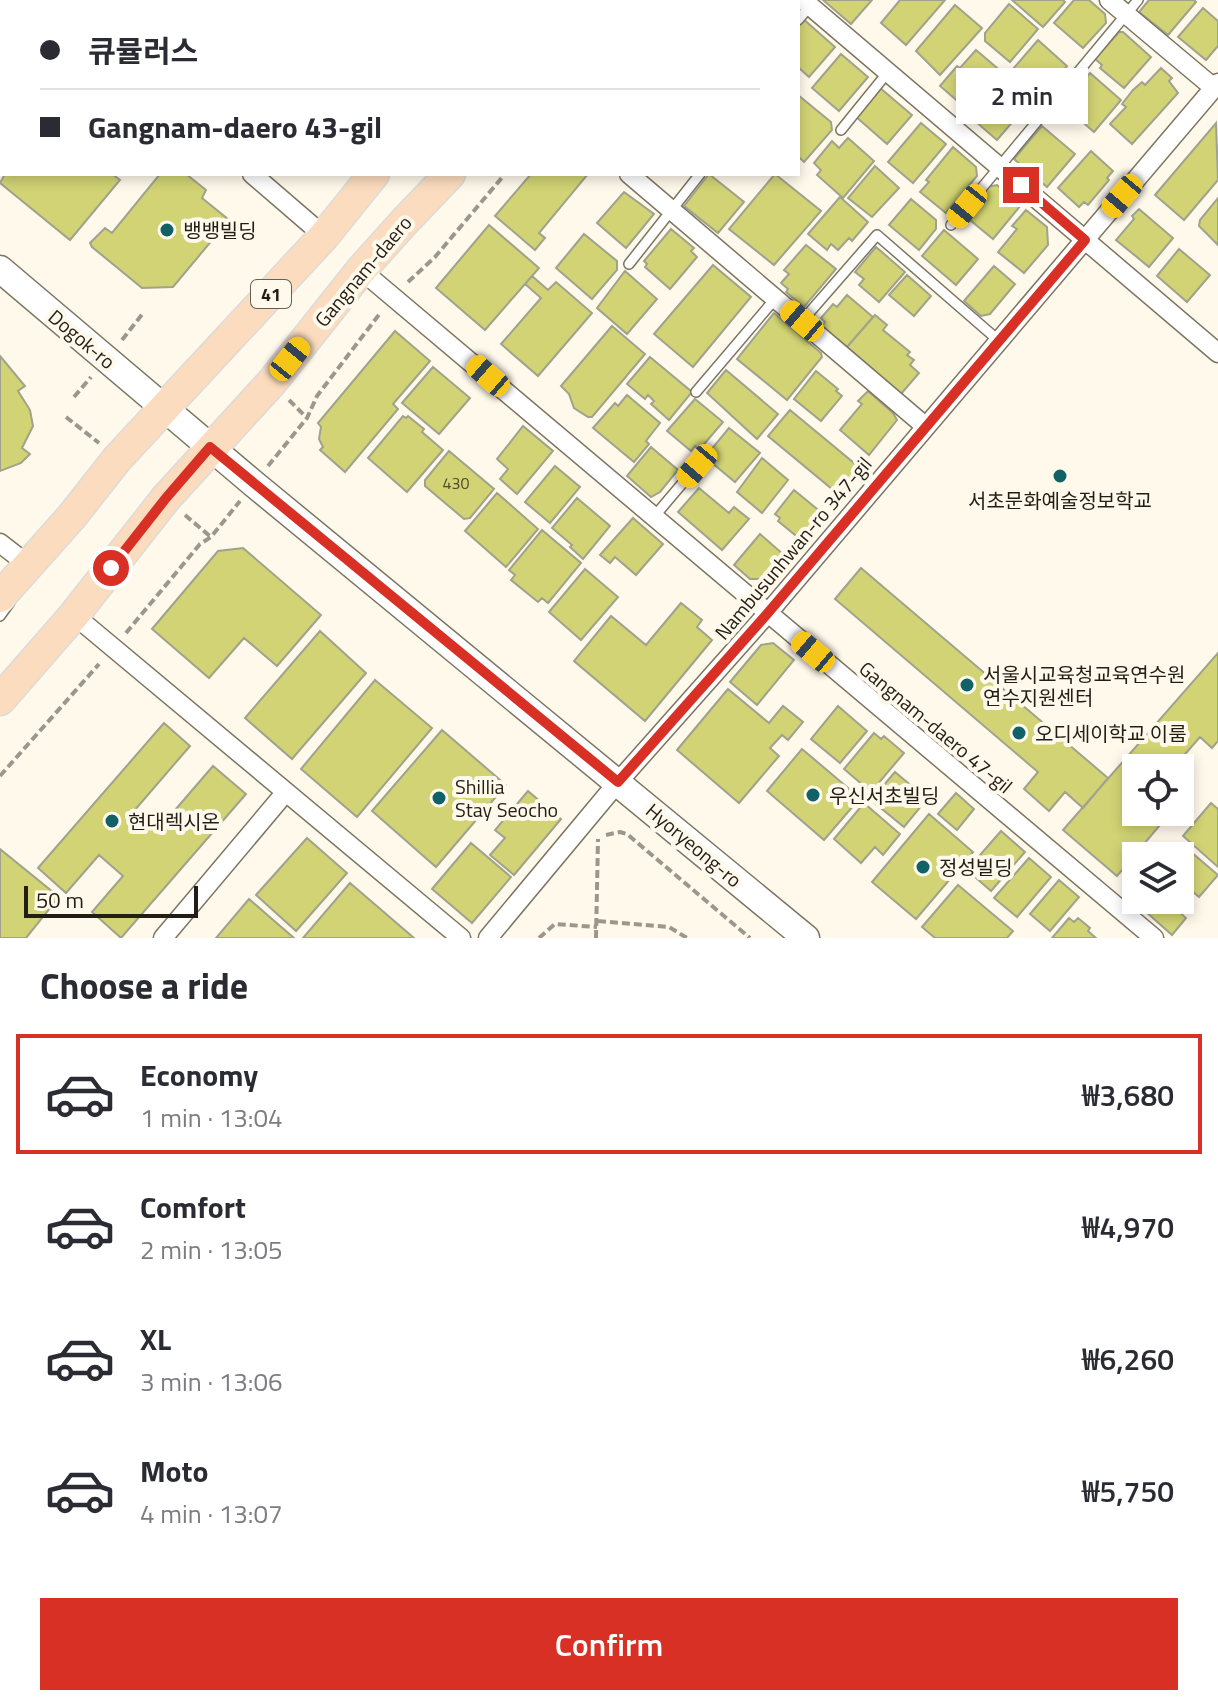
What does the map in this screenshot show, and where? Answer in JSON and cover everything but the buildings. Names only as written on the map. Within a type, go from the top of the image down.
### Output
[{"type":"main road","name":"41","points":[[0,597],[73,515],[117,459],[324,236],[372,176]]},
{"type":"main road","name":"Gangnam-daero","points":[[0,700],[74,615],[166,498],[272,382],[361,270],[448,176]]},
{"type":"main road","name":"Dogok-ro","points":[[0,269],[210,447]]},
{"type":"main road","name":"Hyoryeong-ro","points":[[210,447],[806,938]]},
{"type":"street","points":[[1109,0],[1216,86]]},
{"type":"street","points":[[804,9],[888,72],[1218,353]]},
{"type":"street","name":"Nambusunhwan-ro 347-gil","points":[[488,938],[618,782],[767,614],[1216,86]]},
{"type":"street","points":[[254,176],[324,236]]},
{"type":"street","points":[[631,176],[925,426]]},
{"type":"street","name":"Gangnam-daero 47-gil","points":[[361,270],[1154,938]]},
{"type":"street","points":[[0,543],[27,564]]},
{"type":"street","points":[[74,615],[461,938]]},
{"type":"street","points":[[163,938],[285,793]]},
{"type":"lane","points":[[951,225],[1138,0]]},
{"type":"lane","points":[[841,130],[888,72]]},
{"type":"lane","points":[[405,221],[436,176]]},
{"type":"lane","points":[[629,264],[698,176]]},
{"type":"lane","points":[[802,321],[877,235],[998,340]]},
{"type":"lane","points":[[696,392],[775,299]]},
{"type":"lane","points":[[653,518],[697,466]]},
{"type":"lane","points":[[0,616],[73,515]]},
{"type":"path","points":[[307,418],[317,396],[393,295],[435,257],[503,176]]},
{"type":"path","points":[[0,776],[114,648],[200,544],[211,537]]},
{"type":"path","points":[[606,835],[627,834],[750,938]]},
{"type":"path","points":[[596,938],[598,837]]},
{"type":"path","points":[[539,938],[555,924],[669,927],[687,938]]},
{"type":"place","name":"뱅뱅빌딩","points":[[167,230]]},
{"type":"place","name":"서초문화예술정보학교","points":[[1060,476]]},
{"type":"place","name":"서울시교육청교육연수원 연수지원센터","points":[[967,685]]},
{"type":"place","name":"오디세이학교 이룸","points":[[1019,733]]},
{"type":"place","name":"우신서초빌딩","points":[[813,795]]},
{"type":"place","name":"Shillia Stay Seocho","points":[[439,798]]},
{"type":"place","name":"현대렉시온","points":[[112,821]]},
{"type":"place","name":"정성빌딩","points":[[923,867]]},
{"type":"route","points":[[111,568],[210,447],[618,782],[767,614],[1085,240],[1021,185]]}]
